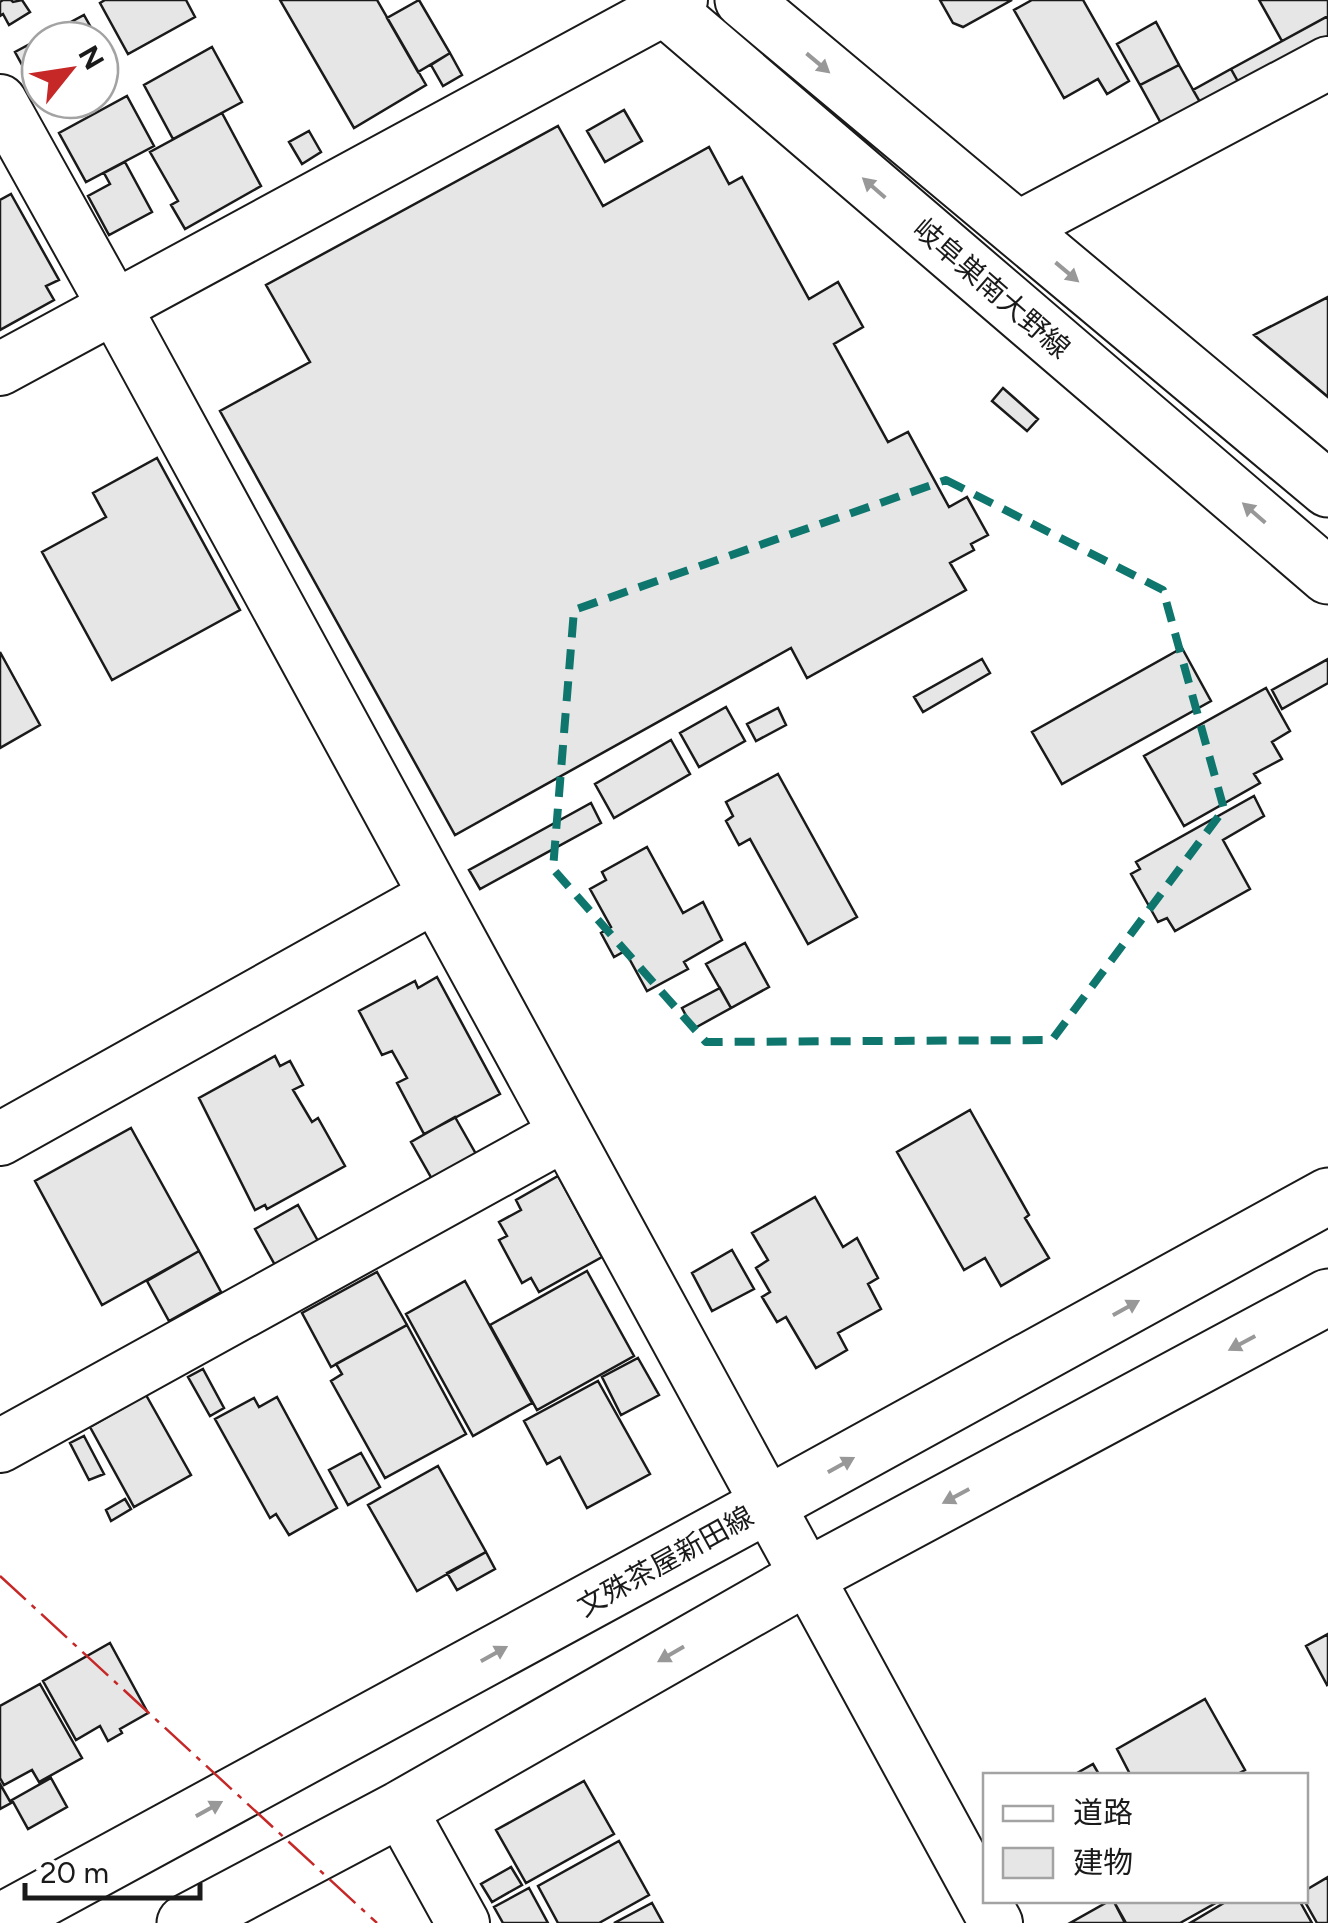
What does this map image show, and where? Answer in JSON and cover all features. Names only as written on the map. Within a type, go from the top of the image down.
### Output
[{"type":"main road","points":[[743,0],[1328,489]]},
{"type":"main road","name":"岐阜巣南大野線","points":[[667,3],[1328,576]]},
{"type":"main road","name":"文殊茶屋新田線","points":[[0,1922],[1328,1196]]},
{"type":"main road","points":[[185,1923],[400,1810],[808,1576],[1328,1297]]},
{"type":"street","points":[[0,369],[667,3]]},
{"type":"street","points":[[1016,229],[1328,62]]},
{"type":"street","points":[[0,101],[983,1899]]},
{"type":"street","points":[[0,1138],[435,896]]},
{"type":"street","points":[[0,1446],[565,1134]]},
{"type":"street","points":[[400,1810],[462,1923]]},
{"type":"highlighted area","points":[[946,480],[1163,590],[1224,809],[1052,1040],[706,1042],[553,869],[574,610]]},
{"type":"building","points":[[3,0],[22,0],[30,12],[9,25],[3,14],[0,16]]},
{"type":"building","points":[[186,0],[195,17],[128,54],[120,39],[120,20],[109,20],[100,3]]},
{"type":"building","points":[[280,0],[377,0],[426,85],[354,128]]},
{"type":"building","points":[[419,0],[450,53],[418,72],[387,18]]},
{"type":"building","points":[[940,0],[1012,0],[963,27],[953,23]]},
{"type":"building","points":[[1032,0],[1083,0],[1129,81],[1107,94],[1098,79],[1064,98],[1014,10]]},
{"type":"building","points":[[1259,0],[1328,0],[1328,16],[1282,41]]},
{"type":"building","points":[[1328,16],[1328,41],[1241,87],[1231,69]]},
{"type":"building","points":[[1156,22],[1179,65],[1140,85],[1117,44]]},
{"type":"building","points":[[212,47],[242,102],[173,139],[144,85]]},
{"type":"building","points":[[450,53],[462,75],[443,86],[431,65]]},
{"type":"building","points":[[1179,65],[1201,104],[1162,125],[1140,85]]},
{"type":"building","points":[[1231,69],[1241,87],[1204,109],[1193,90]]},
{"type":"building","points":[[127,96],[154,146],[86,182],[59,133],[83,120],[120,120],[120,100]]},
{"type":"building","points":[[624,110],[642,141],[605,162],[587,131]]},
{"type":"building","points":[[222,113],[261,186],[185,229],[171,205],[178,201],[150,152]]},
{"type":"building","points":[[558,126],[603,206],[709,147],[729,184],[742,177],[809,299],[838,282],[863,327],[834,344],[888,442],[908,432],[949,507],[967,497],[988,535],[971,544],[974,550],[950,563],[966,590],[807,678],[791,648],[455,835],[220,411],[310,362],[266,285]]},
{"type":"building","points":[[309,131],[321,152],[302,164],[289,142]]},
{"type":"building","points":[[125,162],[152,212],[109,235],[88,196],[110,184],[104,173]]},
{"type":"building","points":[[11,194],[59,280],[46,286],[54,300],[0,330],[0,200]]},
{"type":"building","points":[[1328,297],[1328,397],[1254,335]]},
{"type":"building","points":[[1003,388],[1038,419],[1027,431],[992,401]]},
{"type":"building","points":[[157,458],[240,610],[112,680],[42,552],[106,517],[93,493]]},
{"type":"building","points":[[1182,648],[1211,701],[1062,784],[1032,732]]},
{"type":"building","points":[[0,652],[40,725],[0,748]]},
{"type":"building","points":[[982,659],[990,673],[923,712],[914,697]]},
{"type":"building","points":[[1328,659],[1328,683],[1282,709],[1272,690]]},
{"type":"building","points":[[1266,688],[1290,731],[1272,742],[1282,759],[1254,774],[1260,783],[1184,826],[1144,756]]},
{"type":"building","points":[[726,707],[745,741],[699,767],[680,733]]},
{"type":"building","points":[[778,708],[786,725],[756,741],[747,724]]},
{"type":"building","points":[[671,740],[690,774],[614,818],[595,784]]},
{"type":"building","points":[[778,774],[857,917],[808,944],[750,839],[739,845],[726,821],[733,816],[726,802]]},
{"type":"building","points":[[1254,796],[1264,816],[1223,840],[1250,889],[1175,931],[1167,918],[1158,922],[1131,874],[1140,869],[1136,862]]},
{"type":"building","points":[[591,803],[601,823],[480,889],[469,870]]},
{"type":"building","points":[[647,847],[683,913],[703,902],[722,940],[684,962],[688,969],[647,991],[625,951],[614,957],[601,933],[611,927],[590,889],[606,880],[602,872]]},
{"type":"building","points":[[745,943],[769,987],[731,1008],[706,964]]},
{"type":"building","points":[[437,977],[500,1094],[424,1134],[397,1083],[407,1078],[392,1051],[382,1055],[359,1011],[415,981],[418,988]]},
{"type":"building","points":[[720,988],[731,1008],[693,1029],[682,1008]]},
{"type":"building","points":[[275,1056],[280,1066],[290,1061],[303,1085],[293,1090],[312,1122],[318,1118],[345,1166],[267,1209],[265,1205],[255,1210],[199,1098]]},
{"type":"building","points":[[970,1110],[1049,1258],[1001,1286],[985,1258],[964,1270],[897,1152]]},
{"type":"building","points":[[455,1117],[476,1154],[432,1179],[411,1142]]},
{"type":"building","points":[[131,1128],[199,1251],[102,1305],[35,1181]]},
{"type":"building","points":[[558,1176],[602,1257],[539,1292],[531,1278],[522,1283],[499,1240],[507,1236],[499,1222],[521,1210],[516,1200]]},
{"type":"building","points":[[815,1197],[843,1247],[857,1238],[878,1278],[868,1284],[881,1309],[838,1333],[847,1350],[816,1368],[786,1317],[777,1322],[762,1297],[770,1292],[756,1268],[768,1260],[752,1233]]},
{"type":"building","points":[[298,1205],[318,1241],[275,1265],[255,1229]]},
{"type":"building","points":[[732,1250],[754,1289],[712,1311],[692,1273]]},
{"type":"building","points":[[199,1251],[221,1292],[169,1321],[147,1281]]},
{"type":"building","points":[[587,1271],[634,1356],[537,1410],[490,1325]]},
{"type":"building","points":[[377,1272],[407,1325],[331,1367],[302,1313]]},
{"type":"building","points":[[465,1281],[532,1403],[473,1436],[406,1314]]},
{"type":"building","points":[[407,1325],[466,1434],[385,1478],[331,1381],[342,1374],[336,1364]]},
{"type":"building","points":[[638,1358],[659,1395],[621,1415],[602,1377]]},
{"type":"building","points":[[203,1369],[224,1408],[210,1416],[188,1377]]},
{"type":"building","points":[[598,1381],[650,1474],[587,1508],[560,1457],[547,1464],[524,1421]]},
{"type":"building","points":[[146,1395],[191,1475],[134,1507],[90,1427]]},
{"type":"building","points":[[277,1397],[337,1508],[289,1535],[276,1514],[270,1518],[215,1419],[254,1398],[259,1407]]},
{"type":"building","points":[[84,1436],[104,1474],[89,1480],[70,1443]]},
{"type":"building","points":[[361,1453],[380,1487],[348,1505],[329,1470]]},
{"type":"building","points":[[438,1466],[486,1552],[417,1591],[368,1505]]},
{"type":"building","points":[[125,1499],[131,1509],[111,1521],[106,1510]]},
{"type":"building","points":[[486,1552],[495,1569],[457,1590],[447,1573]]},
{"type":"building","points":[[1328,1634],[1328,1684],[1327,1685],[1306,1646]]},
{"type":"building","points":[[110,1643],[148,1713],[108,1741],[100,1726],[76,1740],[43,1681]]},
{"type":"building","points":[[40,1684],[82,1758],[39,1782],[32,1770],[4,1785],[0,1778],[0,1706]]},
{"type":"building","points":[[1205,1699],[1245,1770],[1129,1773],[1117,1749]]},
{"type":"building","points":[[1093,1764],[1098,1773],[1077,1773]]},
{"type":"building","points":[[51,1778],[67,1807],[28,1829],[12,1800]]},
{"type":"building","points":[[584,1781],[614,1834],[526,1883],[496,1830]]},
{"type":"building","points":[[0,1784],[11,1803],[0,1809]]},
{"type":"building","points":[[619,1841],[649,1895],[599,1923],[558,1923],[538,1886]]},
{"type":"building","points":[[511,1867],[522,1885],[492,1902],[481,1884]]},
{"type":"building","points":[[1328,1877],[1328,1923],[1317,1923],[1306,1903],[1308,1889]]},
{"type":"building","points":[[529,1888],[548,1923],[503,1923],[494,1907]]},
{"type":"building","points":[[652,1903],[663,1923],[614,1923]]},
{"type":"building","points":[[1106,1903],[1115,1903],[1126,1923],[1070,1923]]},
{"type":"building","points":[[1115,1903],[1216,1903],[1180,1923],[1125,1923]]},
{"type":"building","points":[[1224,1903],[1301,1903],[1312,1923],[1190,1923]]},
{"type":"power","points":[[0,1576],[377,1923]]}]
